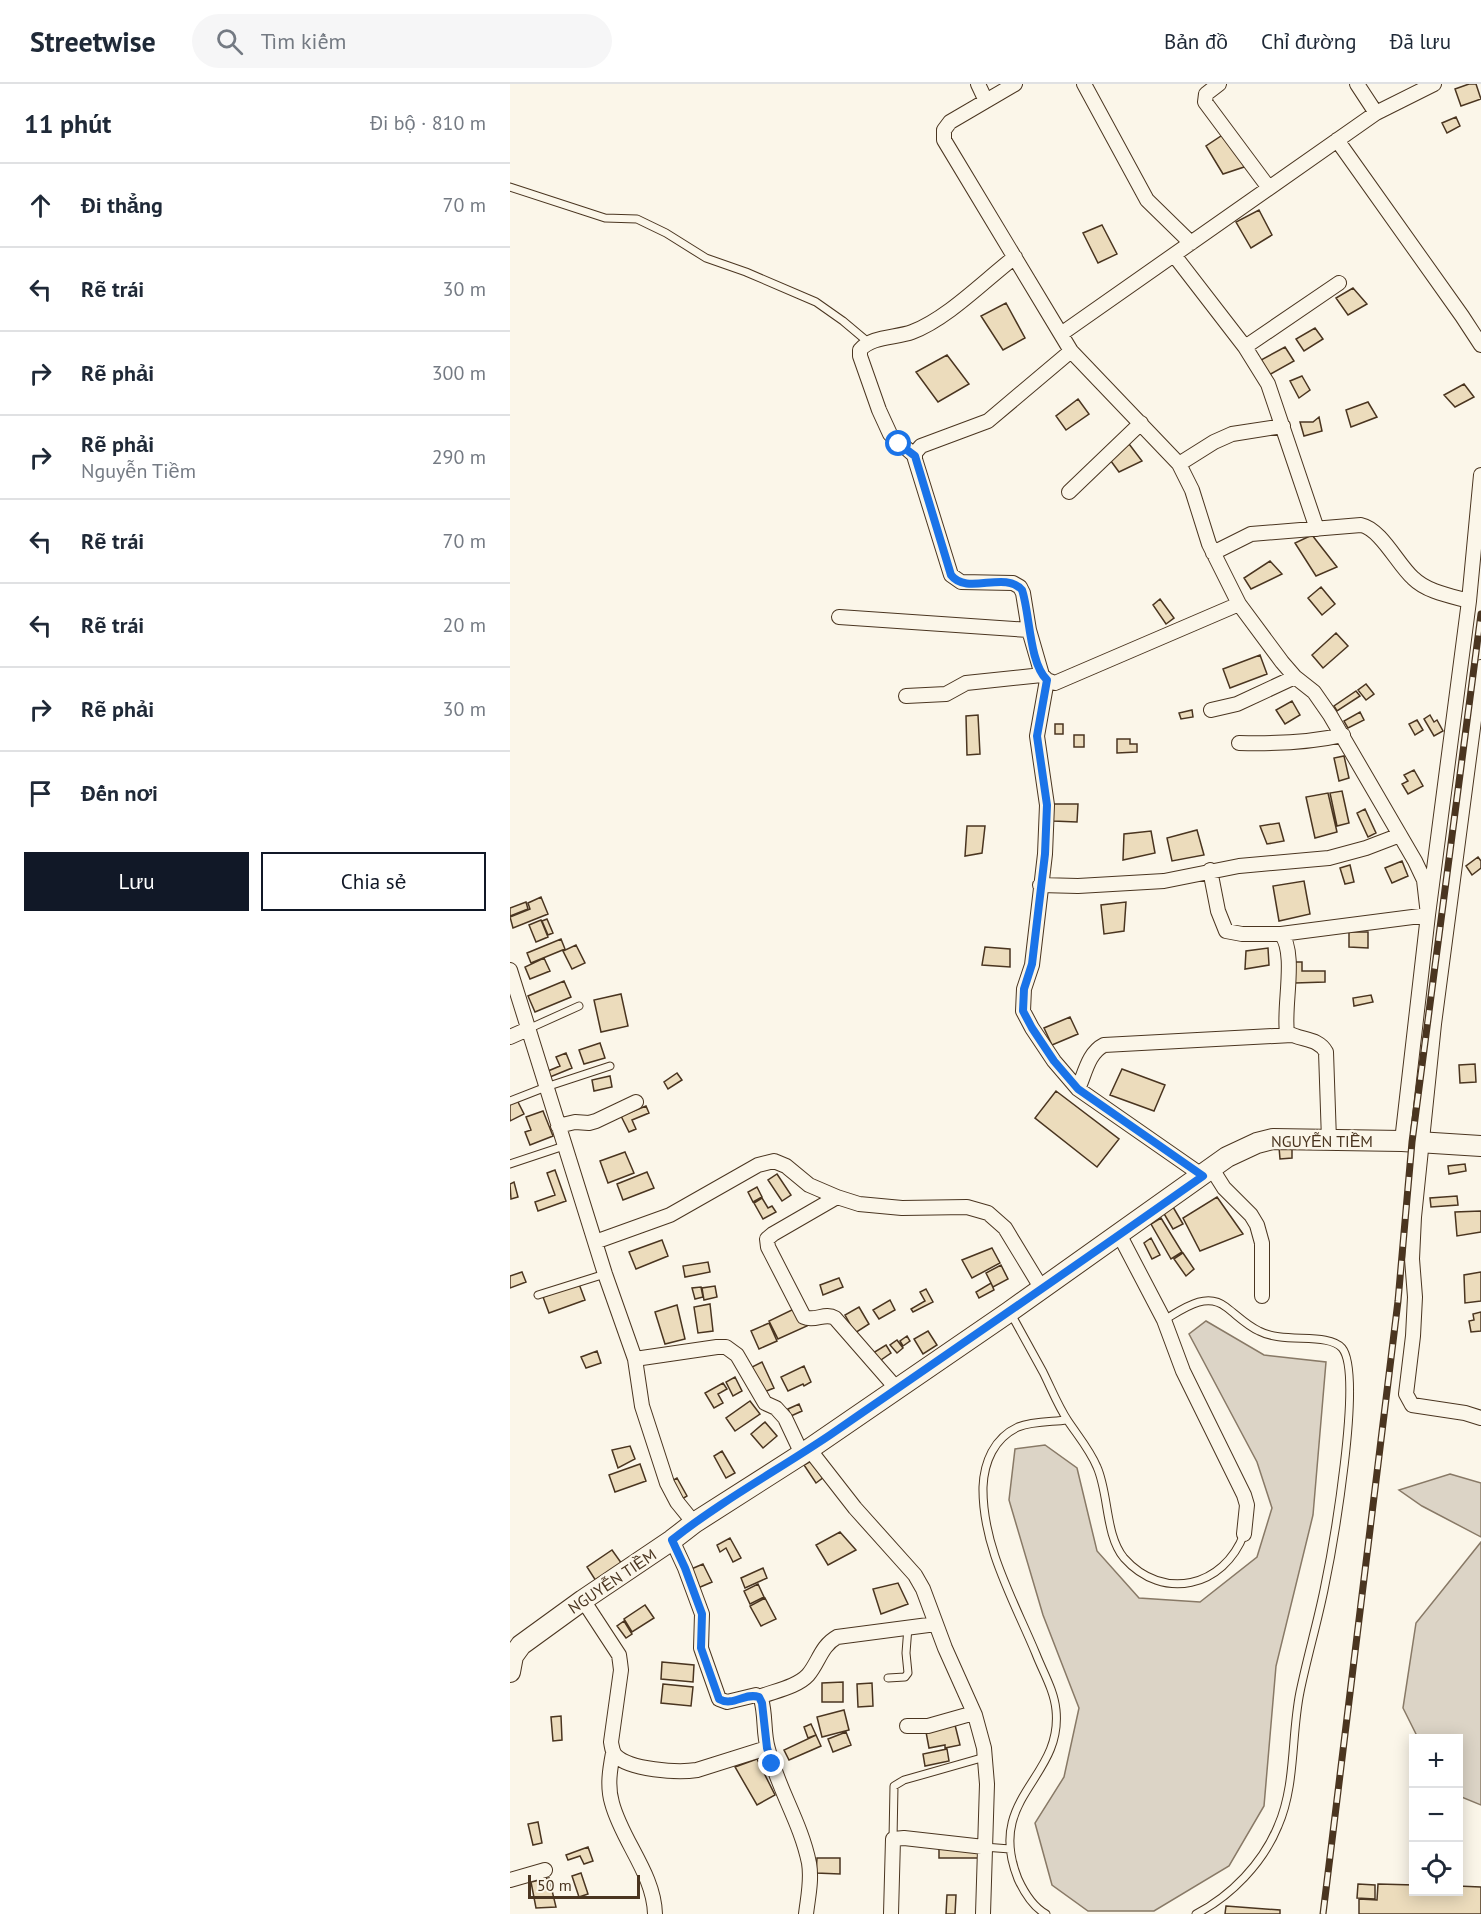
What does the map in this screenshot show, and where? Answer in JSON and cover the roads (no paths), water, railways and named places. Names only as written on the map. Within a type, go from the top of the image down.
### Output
[{"type":"street","points":[[978,84],[986,101]]},
{"type":"street","points":[[1015,84],[950,122],[944,130],[944,140],[1071,351],[1179,464],[1192,490],[1213,552],[1239,604],[1282,662],[1295,677],[1314,692],[1343,735],[1424,880],[1428,915]]},
{"type":"street","points":[[1084,84],[1147,200],[1191,243]]},
{"type":"street","points":[[1219,84],[1206,93],[1205,102],[1269,188]]},
{"type":"street","points":[[1357,84],[1376,112]]},
{"type":"street","points":[[1061,334],[1376,112],[1434,84]]},
{"type":"street","points":[[1337,140],[1481,345]]},
{"type":"street","points":[[1173,255],[1245,347],[1268,384],[1317,529]]},
{"type":"street","points":[[1015,257],[940,317],[913,332],[868,342],[862,347],[860,356],[890,434],[915,456],[951,575],[961,582],[1013,583],[1018,585],[1023,593],[1029,630],[1044,678],[1037,736],[1047,805],[1045,854],[1032,964],[1024,989],[1023,1011],[1054,1061],[1078,1089],[1208,1173],[1251,1215],[1257,1225],[1262,1243],[1262,1296]]},
{"type":"street","points":[[1245,347],[1339,283]]},
{"type":"street","points":[[915,456],[921,446],[988,421],[1071,351]]},
{"type":"street","points":[[1069,492],[1141,423]]},
{"type":"street","points":[[1179,464],[1214,442],[1232,434],[1283,426]]},
{"type":"street","points":[[1402,1141],[1428,915],[1469,602],[1481,475]]},
{"type":"street","points":[[1213,552],[1251,534],[1368,526],[1414,580],[1440,593],[1469,602]]},
{"type":"street","points":[[906,696],[946,694],[966,683],[1044,678],[1059,682],[1239,604]]},
{"type":"street","points":[[839,617],[1029,630]]},
{"type":"street","points":[[1481,667],[1434,1024],[1412,1259],[1415,1297],[1406,1394],[1412,1405],[1465,1413],[1481,1418]]},
{"type":"street","points":[[1211,710],[1237,704],[1295,677]]},
{"type":"street","points":[[1239,743],[1314,742],[1343,735]]},
{"type":"street","points":[[1040,885],[1078,886],[1164,881],[1210,870],[1329,858],[1366,848],[1400,835]]},
{"type":"street","points":[[1210,870],[1218,911],[1226,931],[1242,934],[1281,934],[1428,915]]},
{"type":"street","points":[[1281,934],[1285,939],[1288,953],[1287,1032],[1319,1044],[1326,1052],[1329,1140]]},
{"type":"street","points":[[510,970],[605,1274],[635,1359],[642,1406],[668,1483],[677,1502],[694,1523]]},
{"type":"street","points":[[510,1037],[528,1029]]},
{"type":"street","points":[[1078,1089],[1090,1058],[1104,1045],[1292,1035]]},
{"type":"street","points":[[558,1126],[596,1121],[636,1102]]},
{"type":"street","name":"NGUYỄN TIỀM","points":[[510,1672],[513,1656],[521,1645],[583,1600],[1009,1312],[1208,1173],[1227,1157],[1257,1143],[1286,1139],[1402,1141],[1481,1146]]},
{"type":"street","points":[[595,1242],[684,1209],[769,1161],[779,1163],[809,1185],[859,1204],[885,1207],[967,1207],[982,1210],[994,1217],[1005,1228],[1042,1289]]},
{"type":"street","points":[[837,1197],[773,1234],[767,1239],[768,1247],[804,1317],[814,1319],[827,1315],[835,1318],[897,1389]]},
{"type":"street","points":[[1119,1234],[1164,1320],[1183,1371],[1244,1495],[1247,1505],[1245,1534]]},
{"type":"street","points":[[635,1359],[717,1347],[731,1349],[737,1355],[765,1403],[776,1408],[785,1418],[805,1451],[915,1575],[923,1589],[980,1727],[987,1784],[983,1914]]},
{"type":"street","points":[[672,1540],[702,1614],[701,1648],[719,1699],[727,1702],[752,1695],[759,1697],[803,1679],[810,1673],[825,1645],[837,1637],[936,1624]]},
{"type":"street","points":[[583,1600],[619,1655],[621,1670],[610,1742],[613,1753],[609,1774],[612,1804],[648,1883],[655,1914]]},
{"type":"street","points":[[759,1697],[762,1703],[767,1748],[783,1795],[797,1823],[809,1864],[810,1878],[806,1914]]},
{"type":"street","points":[[907,1726],[927,1726],[974,1713]]},
{"type":"street","points":[[613,1753],[625,1763],[664,1770],[688,1771],[698,1770],[767,1748]]},
{"type":"street","points":[[891,1914],[893,1839],[904,1838],[984,1847]]},
{"type":"street","points":[[510,1880],[545,1870]]},
{"type":"lane","points":[[510,186],[605,218],[638,219],[706,258],[746,272],[816,302],[868,342]]},
{"type":"lane","points":[[528,1029],[579,1006]]},
{"type":"lane","points":[[510,1101],[610,1066]]},
{"type":"lane","points":[[510,1164],[564,1146]]},
{"type":"lane","points":[[538,1295],[605,1274]]},
{"type":"lane","points":[[1164,1320],[1196,1302],[1216,1302],[1225,1306],[1249,1326],[1270,1336],[1287,1339],[1319,1339],[1336,1343],[1342,1348],[1350,1369],[1350,1394],[1338,1507],[1325,1588],[1299,1694],[1284,1812],[1272,1840],[1257,1862],[1225,1895],[1196,1914]]},
{"type":"lane","points":[[1009,1312],[1067,1420],[1084,1443],[1097,1467],[1105,1491],[1116,1544],[1137,1570],[1168,1583],[1198,1581],[1225,1565],[1237,1551],[1245,1534]]},
{"type":"lane","points":[[1046,1914],[1031,1900],[1022,1887],[1010,1849],[1010,1831],[1018,1804],[1044,1764],[1053,1744],[1056,1730],[1056,1708],[1048,1683],[993,1551],[985,1513],[984,1476],[990,1455],[995,1447],[1013,1430],[1033,1423],[1067,1420]]},
{"type":"lane","points":[[888,1678],[905,1677],[908,1673],[906,1653],[908,1627]]},
{"type":"lane","points":[[893,1839],[894,1786],[904,1780],[985,1757]]},
{"type":"lane","points":[[984,1847],[1010,1849]]},
{"type":"railway","points":[[1323,1914],[1398,1301],[1412,1142],[1481,614]]}]
